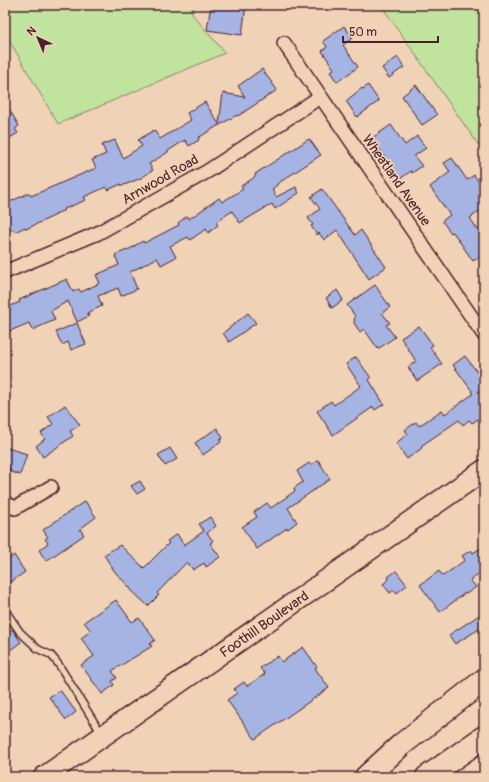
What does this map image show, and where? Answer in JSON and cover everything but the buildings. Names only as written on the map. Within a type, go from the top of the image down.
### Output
[{"type":"highway","points":[[366,777],[401,745],[484,680]]},
{"type":"highway","points":[[427,777],[484,737]]},
{"type":"main road","name":"Foothill Boulevard","points":[[44,777],[484,470]]},
{"type":"street","name":"Wheatland Avenue","points":[[284,43],[484,335]]},
{"type":"street","name":"Arnwood Road","points":[[5,272],[98,233],[208,171],[320,97]]},
{"type":"street","points":[[5,503],[15,508],[51,487]]},
{"type":"lane","points":[[5,610],[20,632],[38,649],[51,655],[59,665],[103,736]]},
{"type":"green space","points":[[5,5],[194,5],[192,14],[225,53],[58,124],[5,33]]},
{"type":"green space","points":[[381,5],[484,5],[484,153]]}]
